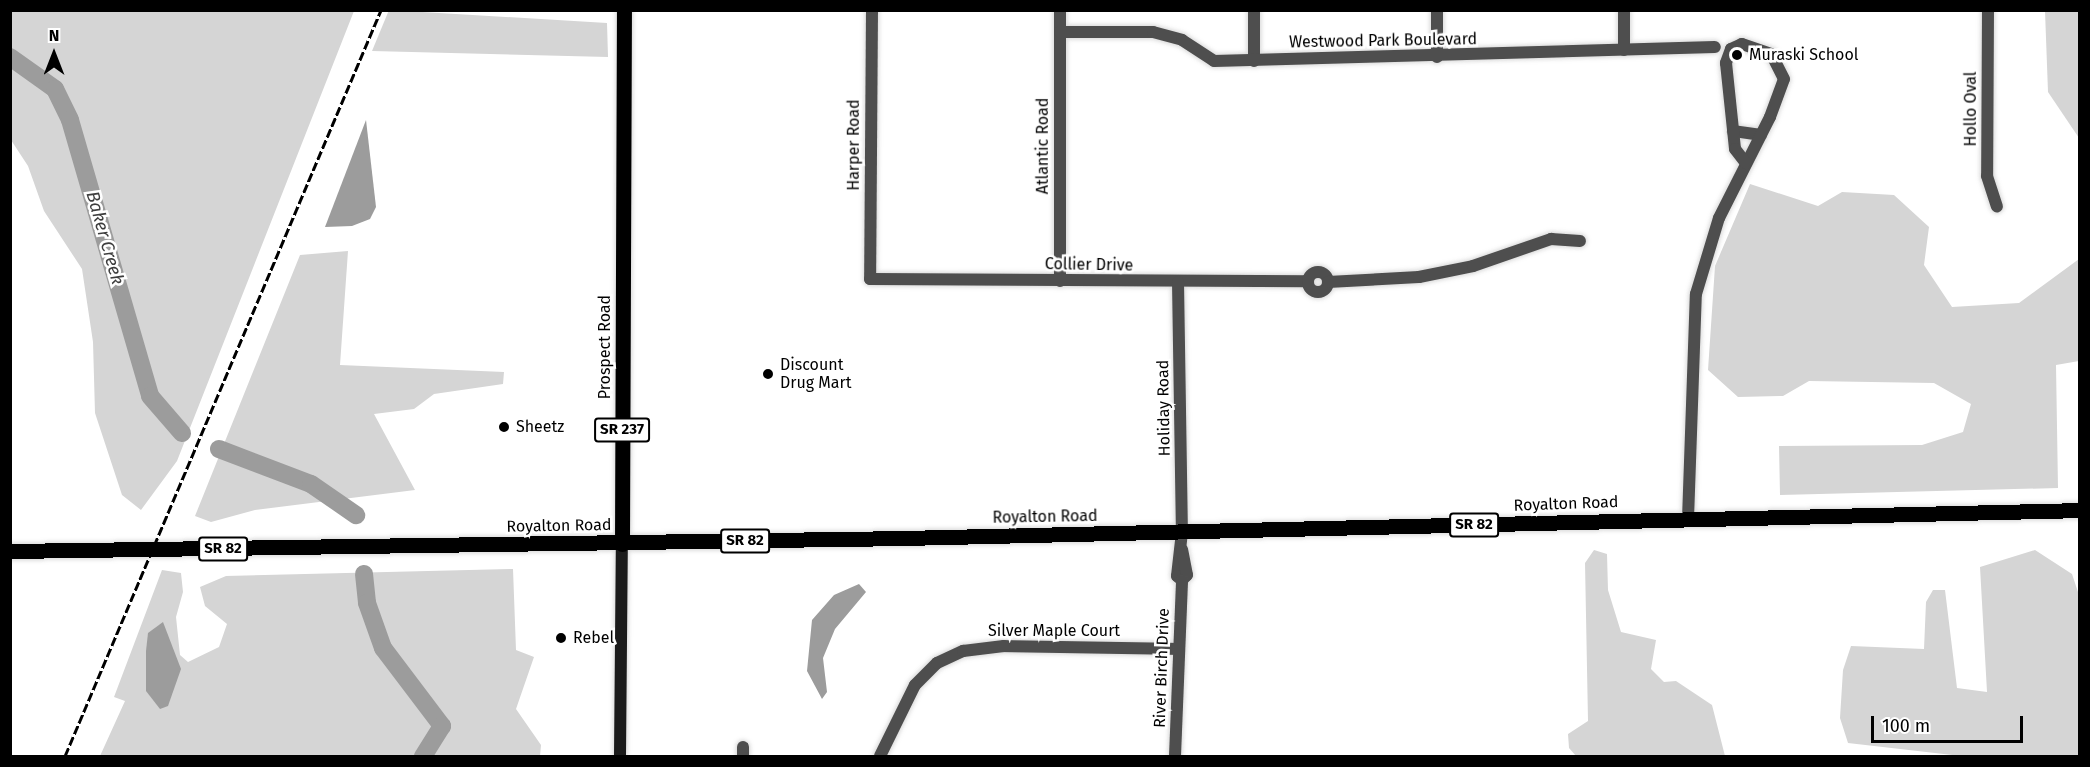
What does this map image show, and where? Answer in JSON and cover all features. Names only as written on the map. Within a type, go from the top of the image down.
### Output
[{"type":"main road","name":"Prospect Road","points":[[622,544],[624,10]]},
{"type":"main road","name":"Royalton Road","points":[[10,551],[622,544],[2079,510]]},
{"type":"street","name":"Harper Road","points":[[870,279],[872,10]]},
{"type":"street","name":"Atlantic Road","points":[[1060,10],[1060,281]]},
{"type":"street","points":[[1254,10],[1254,61]]},
{"type":"street","points":[[1437,10],[1437,57]]},
{"type":"street","points":[[1624,10],[1624,50]]},
{"type":"street","name":"Hollo Oval","points":[[1988,10],[1987,176],[1997,206]]},
{"type":"street","name":"Westwood Park Boulevard","points":[[1060,32],[1153,32],[1182,40],[1214,61],[1437,57],[1715,47]]},
{"type":"street","points":[[1688,519],[1696,294],[1719,218],[1761,135],[1784,79],[1781,66],[1759,45],[1731,49],[1726,63],[1735,149],[1746,163]]},
{"type":"street","points":[[1733,131],[1761,135]]},
{"type":"street","name":"Collier Drive","points":[[870,279],[1308,281],[1318,271],[1328,282],[1429,275],[1551,239],[1580,241]]},
{"type":"street","name":"Holiday Road","points":[[1178,282],[1182,532]]},
{"type":"street","name":"River Birch Drive","points":[[1176,756],[1177,649],[1182,580],[1177,553],[1182,549],[1182,532]]},
{"type":"street","name":"Prospect Road","points":[[620,756],[622,544]]},
{"type":"street","name":"Silver Maple Court","points":[[880,756],[915,685],[938,663],[963,651],[1004,646],[1177,649]]},
{"type":"shaded area","points":[[389,10],[607,23],[608,57],[372,51]]},
{"type":"shaded area","points":[[10,11],[354,11],[177,461],[141,510],[122,495],[95,413],[93,342],[82,269],[44,211],[28,166],[11,140]]},
{"type":"shaded area","points":[[2045,11],[2079,11],[2079,138],[2048,92]]},
{"type":"shaded area","points":[[366,120],[376,207],[370,219],[352,226],[325,227]]},
{"type":"shaded area","points":[[1750,184],[1818,206],[1842,192],[1894,195],[1929,227],[1924,265],[1952,307],[2019,303],[2079,259],[2079,361],[2056,365],[2058,488],[1780,495],[1779,446],[1922,445],[1963,432],[1971,404],[1934,383],[1809,381],[1783,396],[1738,397],[1708,370],[1715,266]]},
{"type":"shaded area","points":[[348,251],[340,365],[504,372],[503,384],[434,394],[414,409],[374,414],[415,490],[255,510],[211,522],[195,516],[300,255]]},
{"type":"shaded area","points":[[1594,550],[1607,554],[1608,590],[1621,632],[1656,640],[1651,669],[1664,682],[1676,681],[1712,705],[1725,756],[1576,756],[1569,748],[1568,734],[1588,721],[1585,563]]},
{"type":"shaded area","points":[[2035,550],[2072,574],[2079,595],[2079,756],[1961,756],[1848,743],[1840,718],[1843,670],[1851,646],[1924,649],[1926,602],[1933,590],[1945,590],[1957,688],[1987,692],[1980,567]]},
{"type":"shaded area","points":[[513,569],[516,650],[534,657],[516,709],[541,745],[540,756],[100,756],[125,701],[114,697],[162,570],[181,573],[183,592],[176,617],[180,655],[188,662],[219,647],[227,624],[205,606],[200,587],[226,576]]},
{"type":"shaded area","points":[[859,584],[866,592],[835,629],[823,658],[827,692],[822,699],[807,671],[812,620],[834,595]]},
{"type":"shaded area","points":[[163,622],[181,669],[168,706],[160,709],[146,691],[146,651],[148,633]]},
{"type":"waterway","name":"Baker Creek","points":[[10,57],[55,89],[70,120],[150,396],[182,433]]},
{"type":"waterway","name":"Baker Creek","points":[[219,449],[311,484],[356,515]]},
{"type":"waterway","name":"Baker Creek","points":[[364,574],[367,603],[383,648],[442,726],[423,756]]},
{"type":"railway","points":[[65,756],[381,10]]},
{"type":"place","name":"Muraski School","points":[[1737,55]]},
{"type":"place","name":"Discount Drug Mart","points":[[768,374]]},
{"type":"place","name":"Sheetz","points":[[504,427]]},
{"type":"place","name":"Rebel","points":[[561,638]]}]
